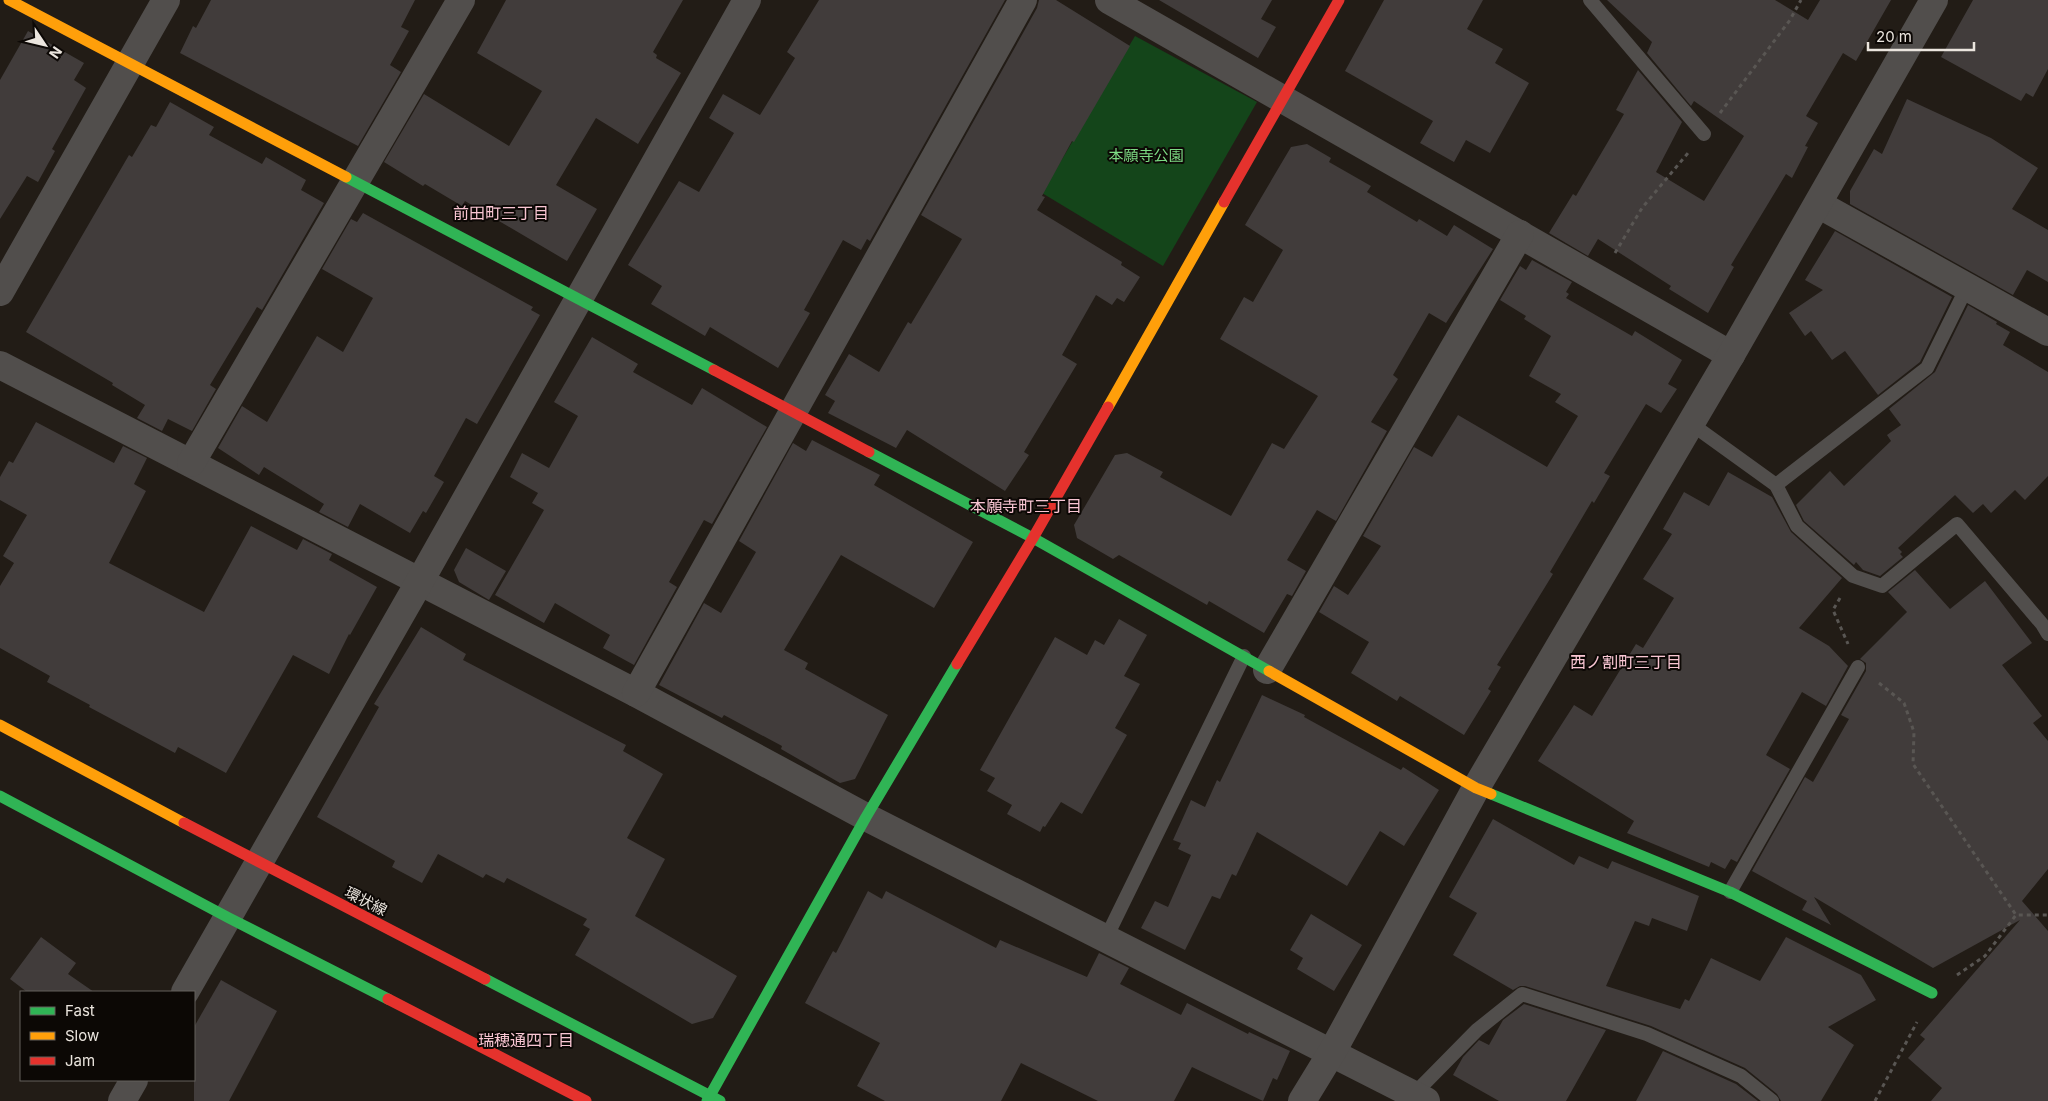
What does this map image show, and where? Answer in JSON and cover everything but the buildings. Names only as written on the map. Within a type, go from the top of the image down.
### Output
[{"type":"street","points":[[9,0],[1033,538],[1476,788],[1730,892],[1932,993]]},
{"type":"street","points":[[0,292],[166,0]]},
{"type":"street","points":[[191,463],[461,0]]},
{"type":"street","points":[[187,991],[747,0]]},
{"type":"street","points":[[636,693],[1023,0]]},
{"type":"street","points":[[1109,0],[1731,355]]},
{"type":"street","points":[[712,1099],[866,817],[1033,538],[1339,0]]},
{"type":"street","points":[[1302,1101],[1332,1052],[1476,788],[1731,355],[1934,0]]},
{"type":"street","points":[[1818,204],[1967,287],[2044,322]]},
{"type":"street","points":[[1267,670],[1520,234]]},
{"type":"street","points":[[0,365],[636,693],[866,817],[1332,1052],[1419,1098]]},
{"type":"street","name":"環状線","points":[[0,725],[260,864],[712,1099]]},
{"type":"street","points":[[0,796],[229,918],[586,1101]]},
{"type":"street","points":[[122,1101],[133,1081]]},
{"type":"lane","points":[[1590,0],[1704,134]]},
{"type":"lane","points":[[1776,485],[1927,368],[1967,287]]},
{"type":"lane","points":[[1690,423],[1776,485],[1797,526],[1853,576],[1882,586],[1957,524],[2042,624],[2048,634]]},
{"type":"lane","points":[[1106,938],[1244,656]]},
{"type":"lane","points":[[1730,892],[1858,667]]},
{"type":"lane","points":[[1419,1098],[1477,1030],[1522,994],[1647,1034],[1741,1076],[1772,1101]]},
{"type":"path","points":[[1853,576],[1833,610],[1858,667],[1904,703],[1914,732],[1913,764],[2016,915]]},
{"type":"path","points":[[2016,915],[2048,915]]},
{"type":"path","points":[[1875,1101],[1932,993],[1984,956],[2016,915]]},
{"type":"green space","name":"本願寺公園","points":[[1135,36],[1257,102],[1163,266],[1042,193]]},
{"type":"traffic: fast","points":[[346,177],[714,370]]},
{"type":"traffic: fast","points":[[869,452],[1033,538],[1269,671]]},
{"type":"traffic: fast","points":[[707,1101],[866,817],[957,664]]},
{"type":"traffic: fast","points":[[1491,794],[1730,892],[1932,993]]},
{"type":"traffic: fast","points":[[0,796],[229,918],[388,999]]},
{"type":"traffic: fast","points":[[485,979],[720,1101]]},
{"type":"traffic: slow","points":[[9,0],[346,177]]},
{"type":"traffic: slow","points":[[1108,407],[1224,202]]},
{"type":"traffic: slow","points":[[1269,671],[1476,788],[1491,794]]},
{"type":"traffic: slow","points":[[0,725],[184,823]]},
{"type":"traffic: jam","points":[[1224,202],[1339,0]]},
{"type":"traffic: jam","points":[[714,370],[869,452]]},
{"type":"traffic: jam","points":[[957,664],[1033,538],[1108,407]]},
{"type":"traffic: jam","points":[[184,823],[485,979]]},
{"type":"traffic: jam","points":[[388,999],[586,1101]]},
{"type":"district","name":"前田町三丁目","points":[[501,213]]},
{"type":"district","name":"本願寺町三丁目","points":[[1026,506]]},
{"type":"district","name":"西ノ割町三丁目","points":[[1626,662]]},
{"type":"district","name":"瑞穂通四丁目","points":[[526,1040]]}]
